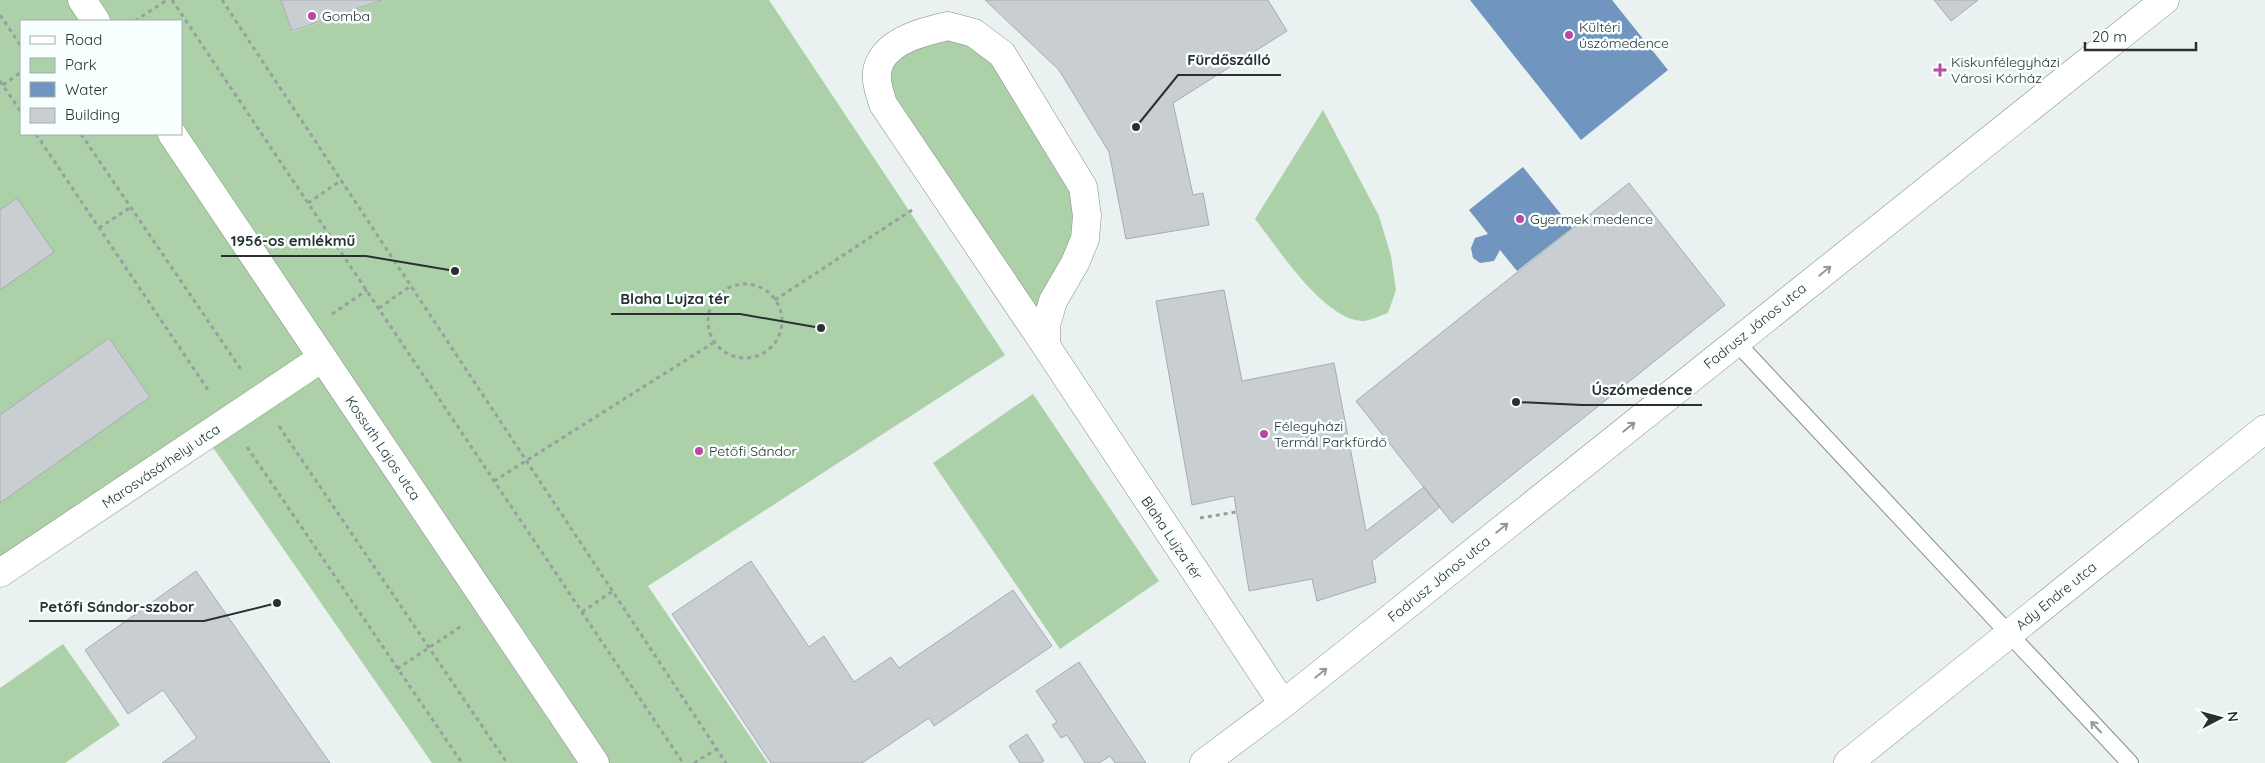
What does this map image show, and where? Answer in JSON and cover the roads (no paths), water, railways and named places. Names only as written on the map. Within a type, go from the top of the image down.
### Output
[{"type":"street","name":"Fadrusz János utca","points":[[1204,763],[1282,704],[2165,0]]},
{"type":"street","name":"Blaha Lujza tér","points":[[1046,346],[1046,326],[1053,301],[1075,263],[1085,239],[1087,216],[1083,187],[1002,54],[974,34],[948,26],[919,32],[894,46],[880,62],[877,83],[883,104],[1046,346],[1282,704]]},
{"type":"street","name":"Kossuth Lajos utca","points":[[173,135],[594,763]]},
{"type":"street","name":"Marosvásárhelyi utca","points":[[0,573],[322,358]]},
{"type":"street","name":"Ady Endre utca","points":[[1848,763],[2265,429]]},
{"type":"lane","points":[[1736,342],[2130,763]]},
{"type":"water","name":"Kültéri úszómedence","points":[[1470,0],[1612,0],[1668,70],[1581,140]]},
{"type":"water","name":"Gyermek medence","points":[[1523,167],[1572,228],[1517,271],[1500,250],[1494,261],[1480,263],[1473,258],[1471,248],[1475,238],[1488,234],[1469,210]]},
{"type":"place","name":"Gomba","points":[[312,16]]},
{"type":"place","name":"Kültéri úszómedence","points":[[1569,35]]},
{"type":"place","name":"Kiskunfélegyházi Városi Kórház","points":[[1940,70]]},
{"type":"place","name":"Fürdőszálló","points":[[1136,127]]},
{"type":"place","name":"Gyermek medence","points":[[1520,219]]},
{"type":"place","name":"1956-os emlékmű","points":[[455,271]]},
{"type":"place","name":"Blaha Lujza tér","points":[[821,328]]},
{"type":"place","name":"Úszómedence","points":[[1516,402]]},
{"type":"place","name":"Félegyházi Termál Parkfürdő","points":[[1264,434]]},
{"type":"place","name":"Petőfi Sándor","points":[[699,451]]},
{"type":"place","name":"Petőfi Sándor-szobor","points":[[277,603]]}]
